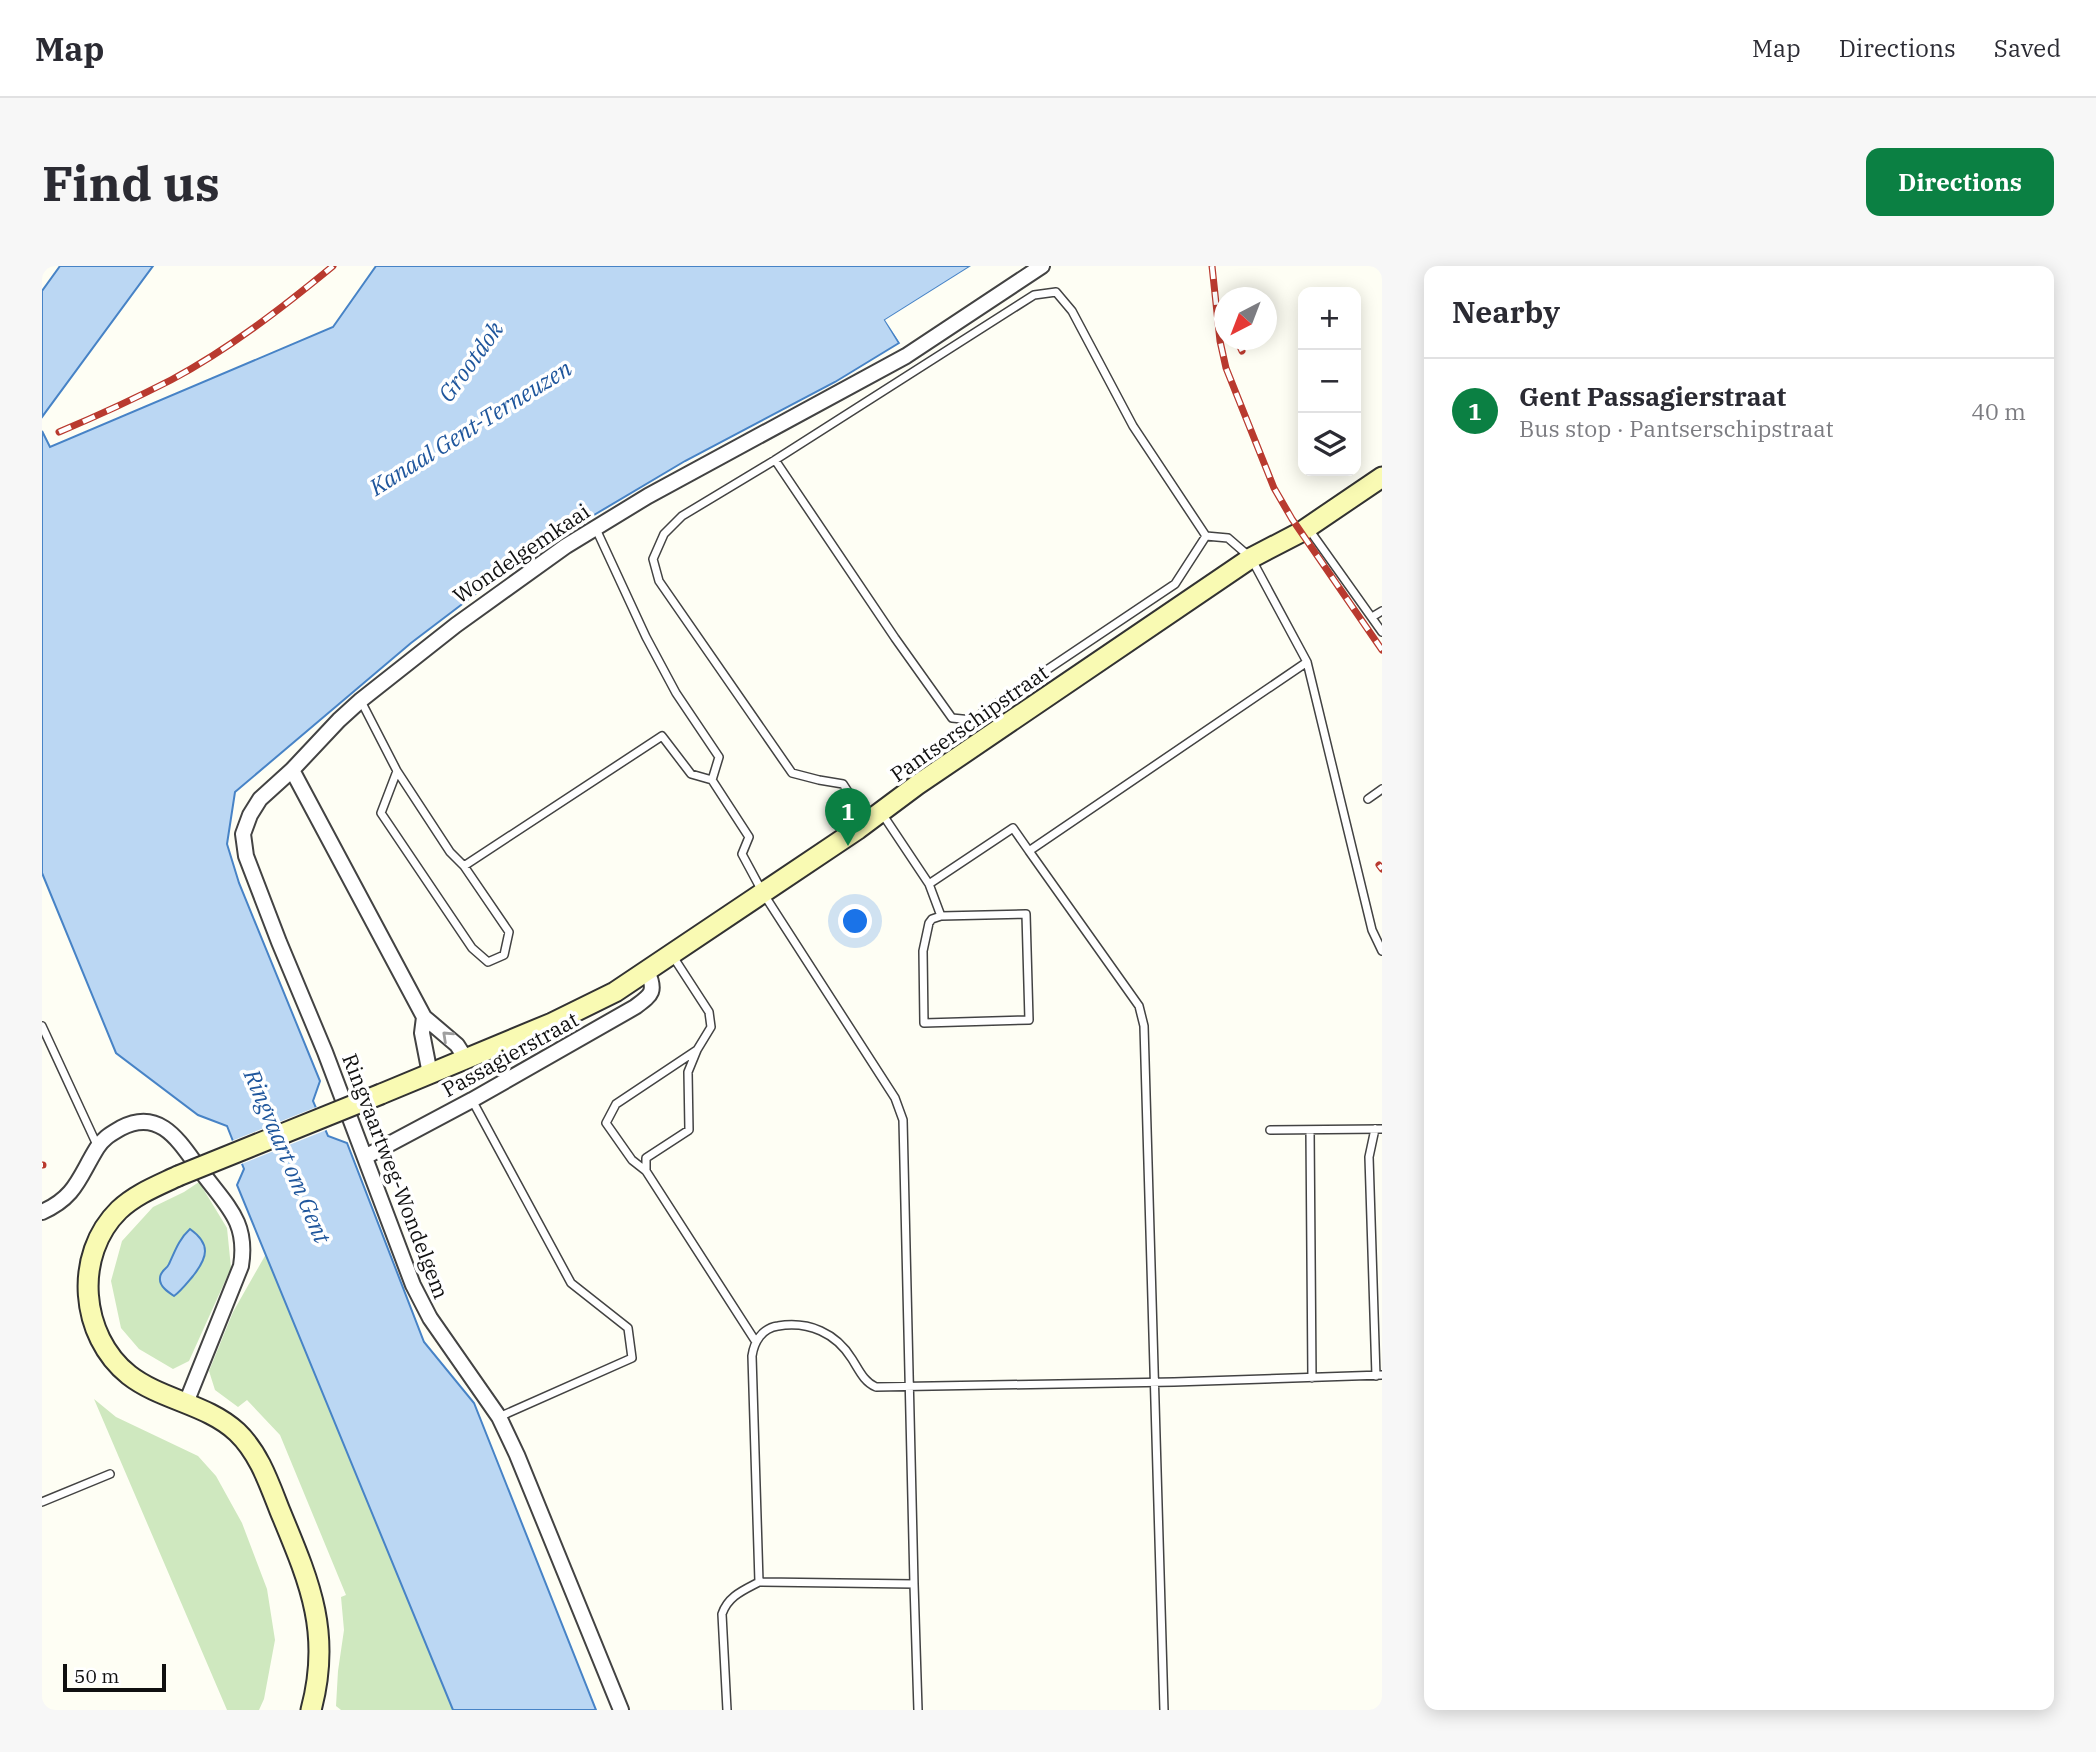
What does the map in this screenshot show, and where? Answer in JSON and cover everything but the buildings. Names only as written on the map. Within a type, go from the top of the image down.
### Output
[{"type":"main road","name":"Pantserschipstraat","points":[[466,1059],[572,1014],[615,992],[763,894],[917,785],[1251,558],[1307,528],[1382,477]]},
{"type":"main road","points":[[311,1710],[319,1666],[317,1619],[306,1574],[263,1469],[237,1432],[220,1420],[140,1383],[116,1363],[90,1315],[88,1297],[93,1253],[110,1220],[140,1194],[466,1059]]},
{"type":"street","name":"Wondelgemkaai","points":[[292,770],[360,700],[456,625],[566,546],[648,496],[906,356],[1042,266]]},
{"type":"street","points":[[292,770],[424,1017],[457,1045],[466,1059]]},
{"type":"street","name":"Ringvaartweg-Wondelgem","points":[[292,770],[260,799],[250,815],[243,834],[246,856],[413,1285],[430,1318],[499,1417],[621,1710]]},
{"type":"street","name":"Passagierstraat","points":[[365,1157],[472,1100],[635,1007],[653,990],[648,971]]},
{"type":"street","points":[[424,1017],[422,1033],[430,1074]]},
{"type":"street","points":[[42,1212],[69,1195],[80,1181],[98,1146],[107,1136],[140,1121],[162,1125],[175,1136],[234,1216],[242,1233],[243,1251],[241,1266],[186,1403]]},
{"type":"lane","points":[[941,916],[929,884],[875,817],[843,784],[792,773],[659,581],[653,559],[664,534],[682,516],[1034,295],[1056,292],[1072,311],[1133,426],[1206,536]]},
{"type":"lane","points":[[775,460],[952,718],[972,720],[1175,584],[1206,536]]},
{"type":"lane","points":[[1307,528],[1382,632]]},
{"type":"lane","points":[[596,529],[646,637],[676,693],[719,757],[712,779]]},
{"type":"lane","points":[[1206,536],[1228,538],[1251,558],[1307,662],[1372,930],[1382,951]]},
{"type":"lane","points":[[1372,617],[1382,611]]},
{"type":"lane","points":[[1029,851],[1307,662]]},
{"type":"lane","points":[[360,700],[397,771],[450,852],[464,866],[509,932],[504,956],[488,962],[472,948],[381,813],[397,771]]},
{"type":"lane","points":[[464,866],[662,736],[691,774],[712,779],[749,837],[742,854],[763,894],[895,1098],[903,1120],[918,1710]]},
{"type":"lane","points":[[1367,799],[1382,789]]},
{"type":"lane","points":[[929,884],[1013,828],[1143,1015],[1164,1710]]},
{"type":"lane","points":[[1026,914],[1029,1020],[924,1023],[923,951],[929,923],[941,916],[1026,914]]},
{"type":"lane","points":[[646,1171],[646,1158],[689,1130],[688,1072],[710,1027],[709,1012],[672,955]]},
{"type":"lane","points":[[42,1026],[98,1146]]},
{"type":"lane","points":[[697,1050],[617,1104],[606,1123],[632,1160],[646,1171],[756,1342]]},
{"type":"lane","points":[[472,1100],[571,1283],[628,1328],[632,1357],[499,1417]]},
{"type":"lane","points":[[759,1582],[752,1356],[756,1342],[770,1328],[792,1326],[818,1329],[841,1344],[870,1385],[876,1387],[1379,1375],[1369,1157],[1379,1129],[1270,1130]]},
{"type":"lane","points":[[1310,1130],[1312,1378]]},
{"type":"lane","points":[[42,1502],[110,1474]]},
{"type":"lane","points":[[727,1710],[722,1614],[724,1607],[736,1594],[759,1582],[914,1584]]},
{"type":"green space","points":[[199,1182],[227,1228],[231,1268],[189,1361],[173,1369],[139,1349],[121,1328],[111,1281],[122,1241],[153,1207]]},
{"type":"green space","points":[[266,1254],[453,1710],[341,1710],[336,1706],[344,1630],[341,1597],[346,1595],[280,1435],[247,1400],[238,1407],[215,1390],[209,1371],[233,1312]]},
{"type":"green space","points":[[94,1399],[116,1417],[198,1456],[216,1476],[242,1523],[267,1589],[275,1640],[264,1699],[259,1710],[227,1710]]},
{"type":"water","points":[[60,266],[153,266],[42,417],[42,291]]},
{"type":"water","points":[[376,266],[971,266],[885,320],[899,343],[835,382],[685,461],[594,515],[486,586],[411,643],[235,792],[227,844],[239,883],[320,1081],[313,1101],[328,1136],[347,1143],[424,1342],[474,1403],[596,1710],[453,1710],[237,1185],[244,1169],[227,1126],[198,1115],[116,1053],[42,873],[42,431],[50,447],[333,327]]},
{"type":"water","points":[[190,1229],[204,1245],[204,1257],[193,1276],[174,1296],[162,1286],[160,1276]]},
{"type":"pier","points":[[974,266],[986,283],[982,283],[972,269],[890,321],[902,346],[885,320]]},
{"type":"pier","points":[[319,1106],[329,1129],[239,1165],[229,1142]]},
{"type":"railway","points":[[59,432],[129,401],[193,368],[255,327],[333,266]]},
{"type":"railway","points":[[1212,266],[1220,341],[1226,368],[1274,488],[1292,519],[1382,650]]},
{"type":"railway","points":[[1379,865],[1382,869]]},
{"type":"place","name":"Gent Passagierstraat","points":[[848,846]]},
{"type":"water label","name":"Grootdok","points":[[470,361]]},
{"type":"water label","name":"Kanaal Gent-Terneuzen","points":[[470,427]]},
{"type":"water label","name":"Ringvaart om Gent","points":[[288,1156]]}]
